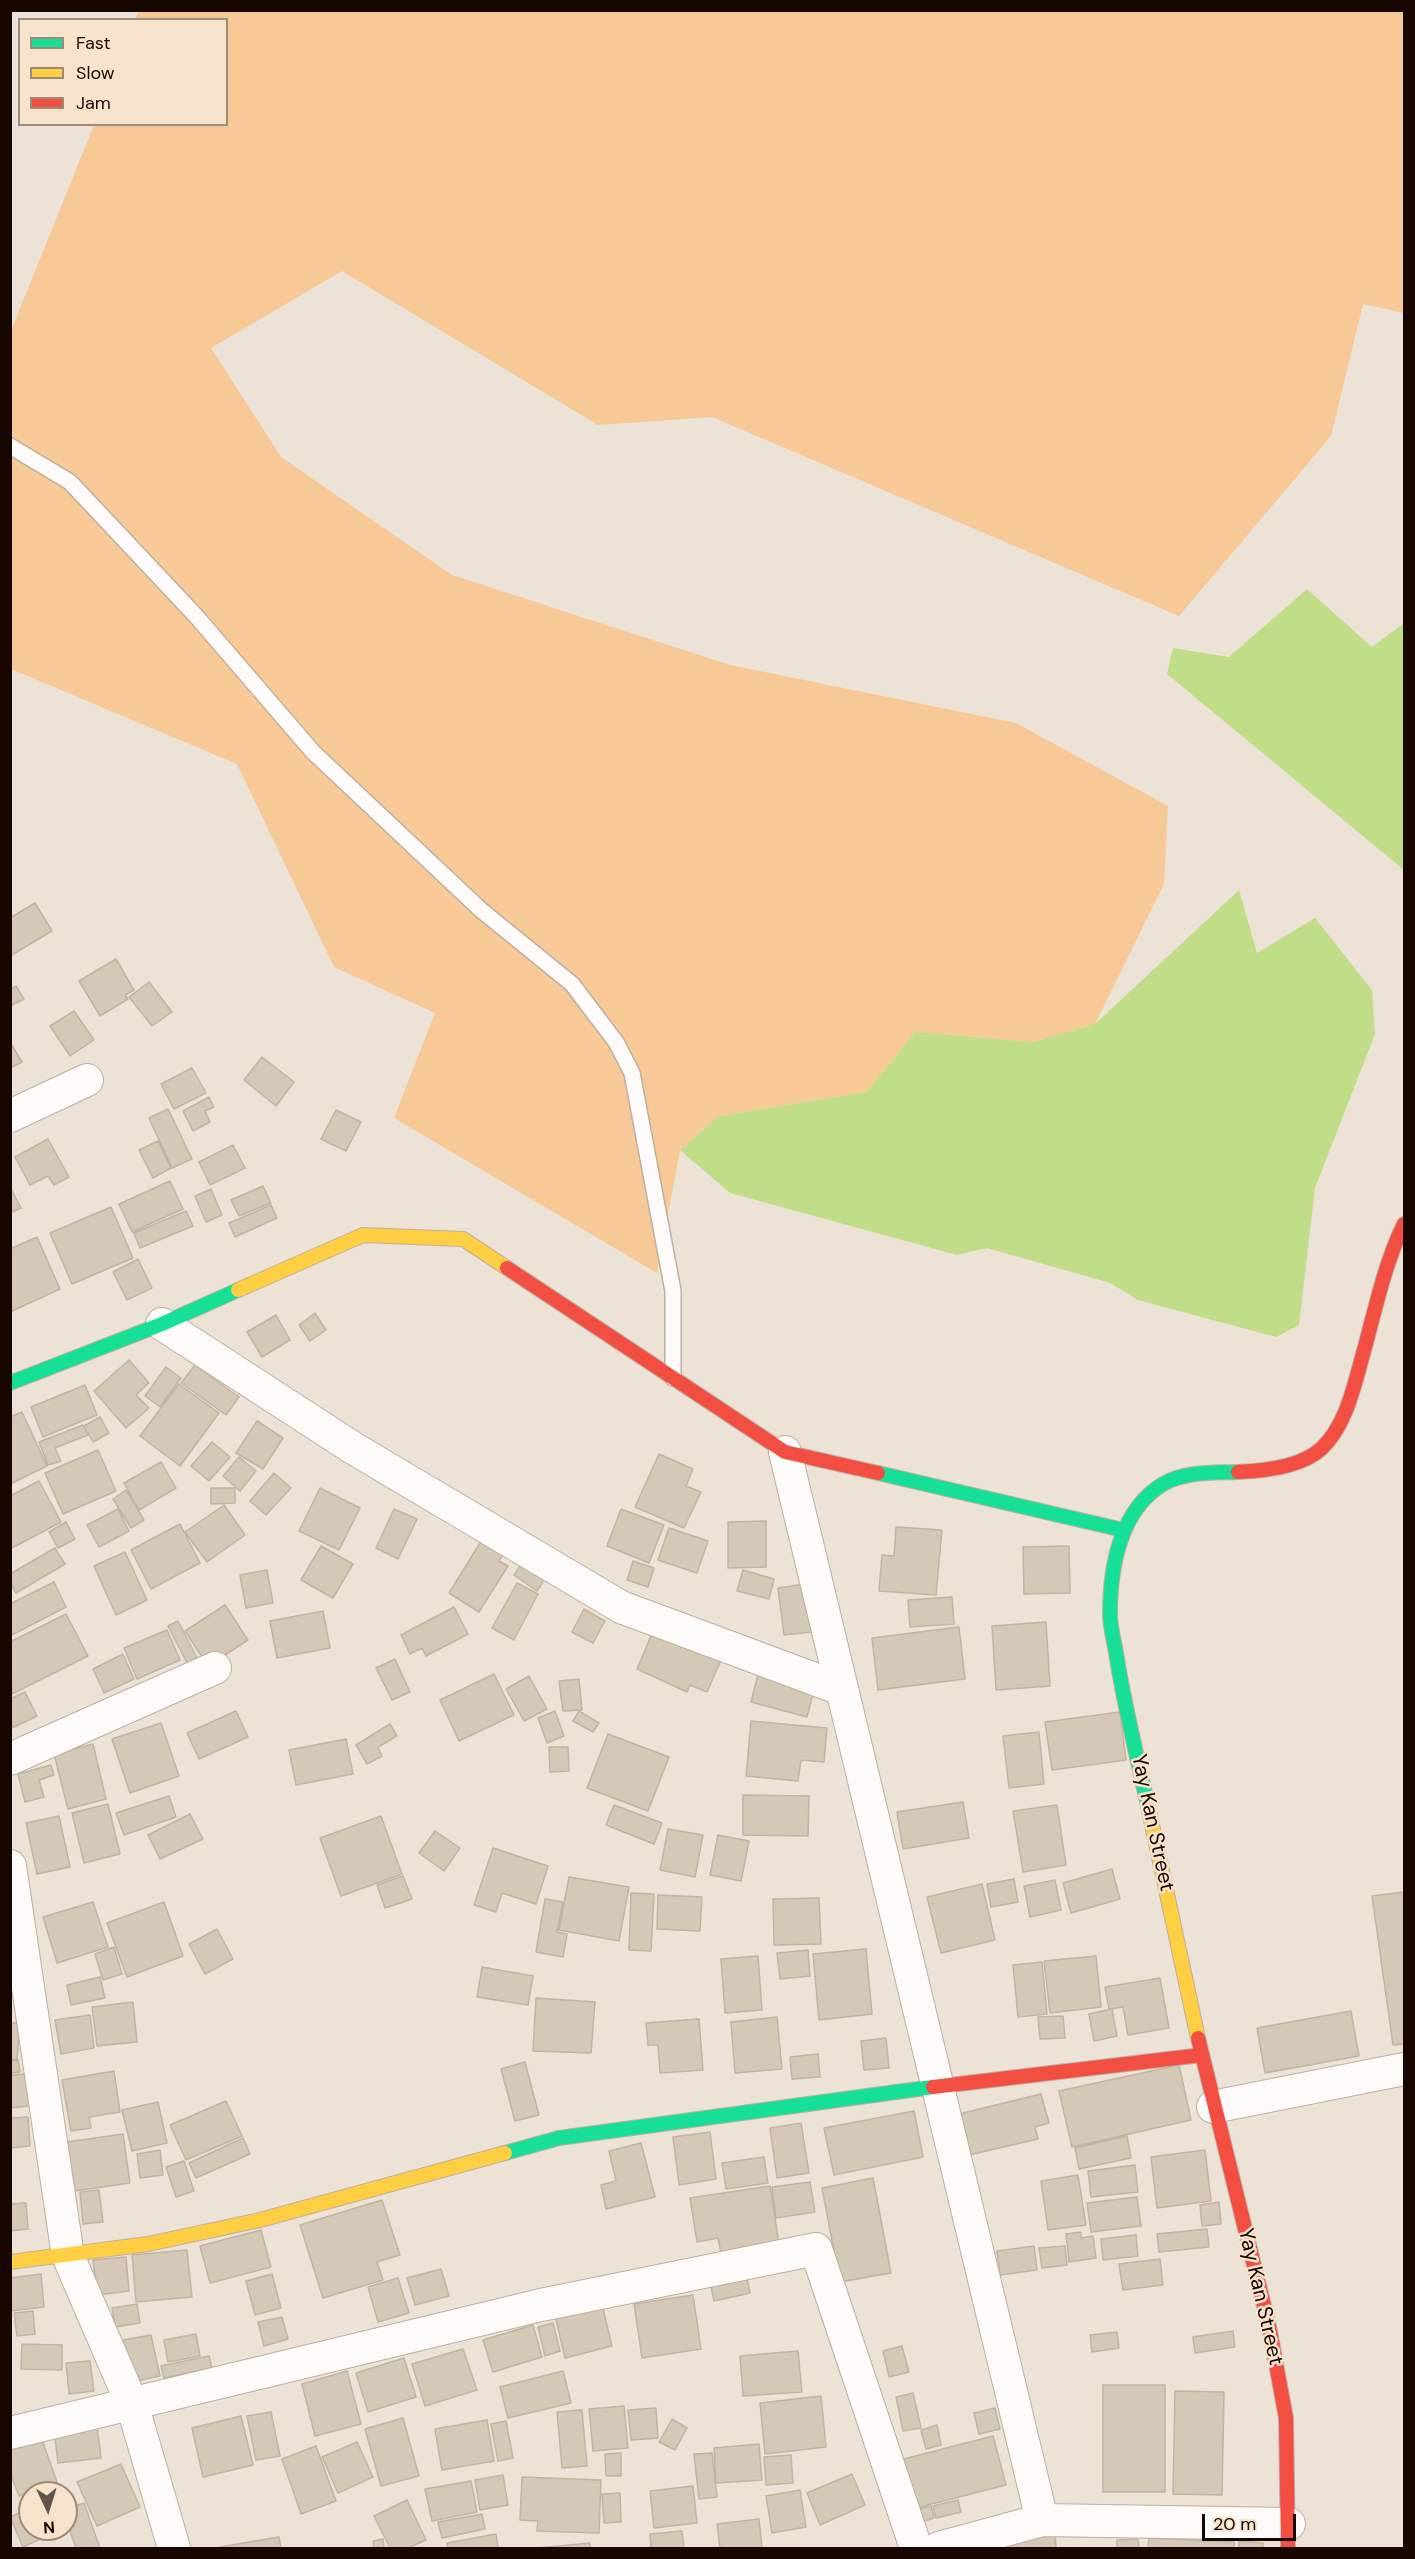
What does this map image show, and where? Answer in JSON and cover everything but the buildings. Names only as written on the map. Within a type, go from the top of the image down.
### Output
[{"type":"street","points":[[10,1116],[87,1080]]},
{"type":"street","name":"Yay Kan Street","points":[[1289,2536],[1286,2418],[1269,2326],[1202,2055],[1121,1682],[1110,1615],[1113,1570],[1124,1530],[1144,1498],[1164,1483],[1190,1474],[1256,1471],[1291,1465],[1320,1450],[1339,1424],[1353,1390],[1393,1247],[1404,1224]]},
{"type":"street","points":[[10,1383],[162,1324],[363,1235],[463,1239],[785,1452],[1124,1530]]},
{"type":"street","points":[[1393,1247],[1404,1235]]},
{"type":"street","points":[[162,1324],[353,1448],[621,1607],[841,1689]]},
{"type":"street","points":[[785,1452],[1042,2520]]},
{"type":"street","points":[[10,1759],[214,1668]]},
{"type":"street","points":[[10,1866],[68,2256],[132,2404],[174,2548]]},
{"type":"street","points":[[10,2262],[148,2244],[260,2220],[559,2138],[936,2087],[1202,2055]]},
{"type":"street","points":[[1214,2107],[1404,2069]]},
{"type":"street","points":[[10,2433],[541,2305],[816,2249],[916,2548]]},
{"type":"street","points":[[939,2548],[1042,2520],[1289,2536]]},
{"type":"lane","points":[[10,446],[70,482],[196,616],[313,752],[481,910],[572,984],[616,1042],[632,1073],[673,1291],[673,1377]]},
{"type":"shaded area","points":[[139,11],[1404,11],[1404,313],[1363,304],[1331,436],[1179,616],[712,417],[598,425],[342,271],[211,348],[281,457],[452,575],[730,665],[1016,723],[1168,806],[1164,884],[1095,1024],[1033,1042],[915,1032],[867,1092],[719,1116],[680,1150],[657,1273],[394,1118],[435,1013],[334,967],[237,764],[11,669],[10,333],[94,126],[228,126],[228,18],[136,18]]},
{"type":"shaded area","points":[[1307,589],[1372,647],[1404,623],[1404,870],[1167,674],[1173,648],[1229,657]]},
{"type":"shaded area","points":[[1239,890],[1257,953],[1315,918],[1372,990],[1375,1034],[1315,1188],[1299,1325],[1276,1337],[1138,1300],[1110,1283],[987,1248],[957,1255],[730,1193],[680,1150],[719,1116],[867,1092],[915,1032],[1033,1042],[1095,1024]]},
{"type":"traffic: fast","points":[[10,1383],[162,1324],[238,1290]]},
{"type":"traffic: fast","points":[[1148,1806],[1127,1714],[1111,1625],[1112,1578],[1115,1559],[1127,1524],[1148,1495],[1163,1484],[1190,1475],[1238,1472]]},
{"type":"traffic: fast","points":[[878,1473],[1123,1530]]},
{"type":"traffic: fast","points":[[505,2153],[559,2138],[933,2087]]},
{"type":"traffic: slow","points":[[238,1290],[363,1235],[463,1239],[507,1268]]},
{"type":"traffic: slow","points":[[1148,1806],[1198,2038]]},
{"type":"traffic: slow","points":[[10,2262],[148,2244],[260,2220],[505,2153]]},
{"type":"traffic: jam","points":[[1238,1472],[1293,1464],[1313,1455],[1330,1440],[1343,1417],[1352,1392],[1385,1272],[1404,1224]]},
{"type":"traffic: jam","points":[[507,1268],[785,1452],[878,1473]]},
{"type":"traffic: jam","points":[[1198,2038],[1269,2326],[1286,2418],[1288,2548]]},
{"type":"traffic: jam","points":[[933,2087],[1202,2055]]}]
